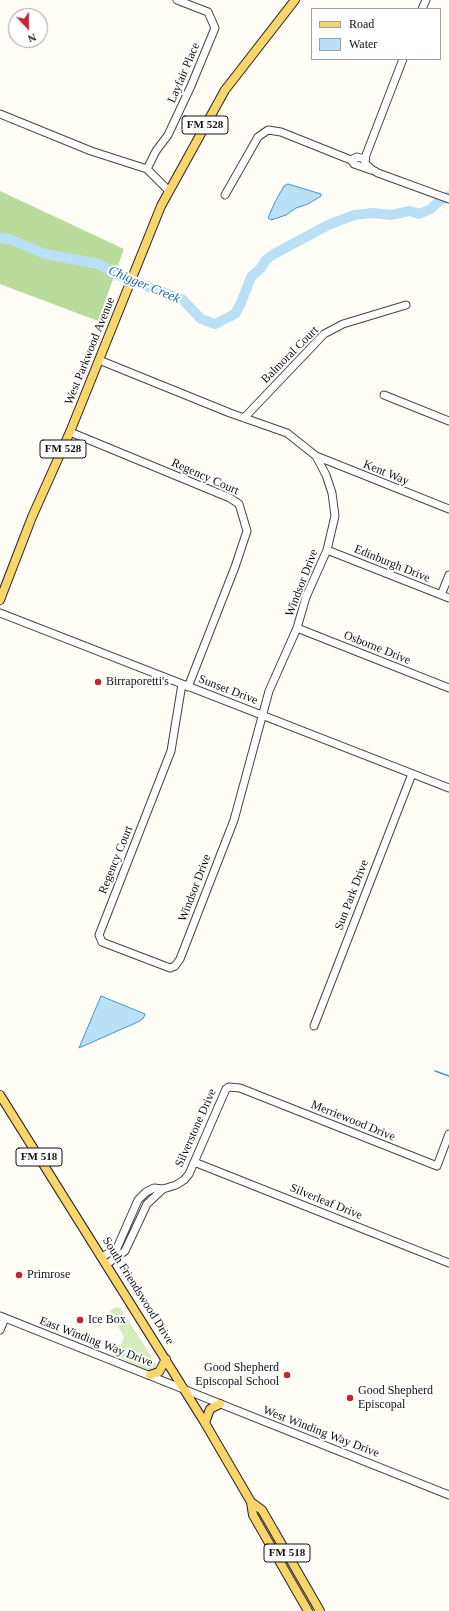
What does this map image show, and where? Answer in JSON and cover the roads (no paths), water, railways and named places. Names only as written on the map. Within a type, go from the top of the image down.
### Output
[{"type":"main road","name":"West Parkwood Avenue","points":[[0,600],[32,518],[70,432],[161,206],[225,90],[295,0]]},
{"type":"main road","name":"South Friendswood Drive","points":[[0,1095],[185,1389],[251,1502],[253,1516],[306,1608]]},
{"type":"main road","points":[[150,1375],[159,1372],[166,1359]]},
{"type":"main road","points":[[205,1423],[210,1409],[220,1404]]},
{"type":"main road","name":"South Friendswood Drive","points":[[251,1502],[262,1510],[319,1609]]},
{"type":"street","name":"Layfair Place","points":[[148,169],[156,151],[168,135],[191,86],[214,28],[208,12],[177,0]]},
{"type":"street","points":[[365,161],[403,60]]},
{"type":"street","points":[[0,114],[91,151],[148,169],[169,191]]},
{"type":"street","points":[[225,195],[258,137],[268,130],[281,132],[351,160],[354,164],[449,199]]},
{"type":"street","points":[[351,160],[357,157],[365,161],[374,171]]},
{"type":"street","name":"Balmoral Court","points":[[244,418],[324,334],[343,324],[406,306]]},
{"type":"street","name":"Windsor Drive","points":[[99,360],[244,418],[287,433],[316,456],[326,475],[332,493],[335,516],[328,550],[306,598],[297,628],[269,691],[248,775],[234,820],[187,941]]},
{"type":"street","points":[[384,395],[449,421]]},
{"type":"street","name":"Regency Court","points":[[70,432],[230,498],[239,504],[247,531],[235,567],[185,685],[171,751],[99,935],[102,942],[170,968],[175,966],[180,959],[187,941]]},
{"type":"street","name":"Kent Way","points":[[316,456],[449,509]]},
{"type":"street","name":"Edinburgh Drive","points":[[328,550],[449,598]]},
{"type":"street","points":[[441,595],[449,575]]},
{"type":"street","name":"Sunset Drive","points":[[0,613],[449,788]]},
{"type":"street","name":"Osborne Drive","points":[[297,628],[449,688]]},
{"type":"street","name":"Sun Park Drive","points":[[314,1026],[412,774]]},
{"type":"street","name":"Merriewood Drive","points":[[229,1087],[240,1088],[437,1166],[449,1134]]},
{"type":"street","name":"Silverstone Drive","points":[[105,1260],[117,1248],[128,1226],[138,1200],[146,1192],[154,1188],[163,1189],[176,1185],[184,1180],[194,1162],[224,1092],[229,1087]]},
{"type":"street","name":"Silverleaf Drive","points":[[194,1162],[449,1263]]},
{"type":"street","name":"Silverstone Drive","points":[[105,1260],[126,1251],[147,1204],[163,1189]]},
{"type":"street","points":[[128,1226],[136,1230]]},
{"type":"street","points":[[0,1330],[2,1317]]},
{"type":"street","name":"East Winding Way Drive","points":[[2,1317],[185,1389]]},
{"type":"street","name":"West Winding Way Drive","points":[[185,1389],[449,1495]]},
{"type":"water","points":[[288,184],[321,194],[321,196],[308,204],[296,208],[286,215],[271,220],[268,218],[275,202],[284,186]]},
{"type":"water","points":[[101,996],[145,1014],[144,1017],[140,1021],[79,1048]]},
{"type":"waterway","name":"Chigger Creek","points":[[0,238],[9,239],[45,254],[99,264],[115,274],[183,300],[201,319],[215,324],[235,314],[251,277],[261,268],[266,260],[274,254],[328,225],[354,215],[373,213],[391,215],[410,211],[419,214],[431,209],[440,200],[449,196]]},
{"type":"waterway","points":[[435,1071],[449,1076]]},
{"type":"place","name":"Birraporetti's","points":[[98,682]]},
{"type":"place","name":"Primrose","points":[[19,1275]]},
{"type":"place","name":"Ice Box","points":[[80,1320]]},
{"type":"place","name":"Good Shepherd Episcopal School","points":[[287,1375]]},
{"type":"place","name":"Good Shepherd Episcopal","points":[[350,1398]]}]
